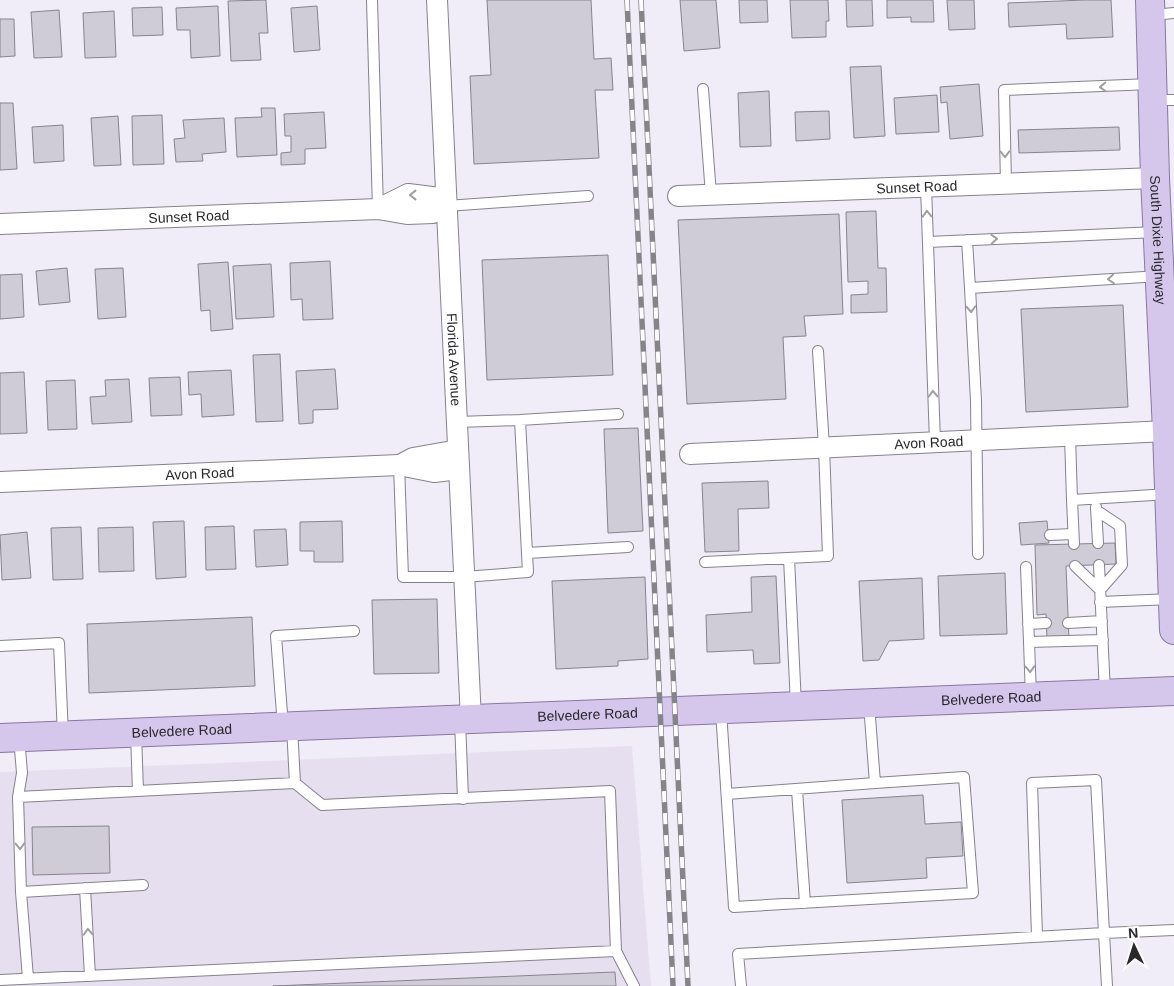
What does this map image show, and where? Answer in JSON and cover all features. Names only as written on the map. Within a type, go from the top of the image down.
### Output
[{"type":"main road","name":"South Dixie Highway","points":[[1158,9],[1160,95],[1155,178],[1166,231],[1160,276],[1169,362],[1169,494],[1174,630]]},
{"type":"main road","name":"Belvedere Road","points":[[10,738],[1174,691]]},
{"type":"street","name":"Florida Avenue","points":[[437,0],[464,577],[465,720]]},
{"type":"street","name":"Sunset Road","points":[[678,196],[1155,178]]},
{"type":"street","name":"Sunset Road","points":[[0,224],[378,208],[408,194],[440,198],[446,206]]},
{"type":"street","name":"Avon Road","points":[[690,454],[1070,436],[1169,414]]},
{"type":"street","name":"Avon Road","points":[[0,482],[399,466],[413,458],[458,460]]},
{"type":"lane","points":[[372,0],[378,208]]},
{"type":"lane","points":[[703,89],[711,195]]},
{"type":"lane","points":[[1006,184],[1004,90],[1160,95]]},
{"type":"lane","points":[[926,187],[935,442]]},
{"type":"lane","points":[[446,206],[588,196]]},
{"type":"lane","points":[[928,242],[1166,231]]},
{"type":"lane","points":[[968,240],[977,440],[978,554]]},
{"type":"lane","points":[[970,288],[1160,276]]},
{"type":"lane","points":[[705,562],[828,556],[818,351]]},
{"type":"lane","points":[[457,422],[618,414]]},
{"type":"lane","points":[[399,466],[403,577],[464,577],[528,572],[520,420]]},
{"type":"lane","points":[[1050,535],[1074,539],[1070,436]]},
{"type":"lane","points":[[1072,500],[1169,494]]},
{"type":"lane","points":[[1096,498],[1098,543]]},
{"type":"lane","points":[[1096,510],[1120,526],[1122,565],[1100,590]]},
{"type":"lane","points":[[527,553],[628,547]]},
{"type":"lane","points":[[789,558],[796,706]]},
{"type":"lane","points":[[1099,565],[1105,694]]},
{"type":"lane","points":[[1074,566],[1100,590]]},
{"type":"lane","points":[[1026,567],[1031,696]]},
{"type":"lane","points":[[1100,602],[1173,599]]},
{"type":"lane","points":[[1068,622],[1102,621]]},
{"type":"lane","points":[[1028,624],[1046,623]]},
{"type":"lane","points":[[295,783],[276,636],[354,631]]},
{"type":"lane","points":[[1029,642],[1103,640]]},
{"type":"lane","points":[[0,646],[59,643],[63,736]]},
{"type":"lane","points":[[869,703],[875,783]]},
{"type":"lane","points":[[721,708],[726,794],[734,907],[973,893],[964,778],[726,794]]},
{"type":"lane","points":[[464,799],[465,720]]},
{"type":"lane","points":[[136,733],[138,791]]},
{"type":"lane","points":[[10,738],[22,774],[18,797],[21,892],[28,978]]},
{"type":"lane","points":[[1037,936],[1032,783],[1096,780],[1107,986]]},
{"type":"lane","points":[[18,797],[295,783],[322,805],[610,791],[616,951],[634,986]]},
{"type":"lane","points":[[797,790],[805,903]]},
{"type":"lane","points":[[21,892],[143,885]]},
{"type":"lane","points":[[83,979],[86,888]]},
{"type":"lane","points":[[741,986],[738,954],[1037,936],[1174,930]]},
{"type":"lane","points":[[0,980],[28,978],[83,979],[616,951]]},
{"type":"shaded area","points":[[632,746],[651,986],[0,986],[0,772]]},
{"type":"building","points":[[266,0],[268,33],[259,33],[261,60],[231,61],[228,1]]},
{"type":"building","points":[[487,0],[591,0],[594,59],[611,58],[613,90],[595,90],[599,158],[474,164],[470,76],[491,75]]},
{"type":"building","points":[[680,0],[716,0],[720,48],[684,51]]},
{"type":"building","points":[[739,0],[767,0],[768,22],[740,23]]},
{"type":"building","points":[[790,0],[828,0],[829,21],[826,21],[826,37],[792,38]]},
{"type":"building","points":[[846,0],[872,0],[873,26],[847,27]]},
{"type":"building","points":[[887,0],[933,0],[934,22],[911,22],[911,17],[887,18]]},
{"type":"building","points":[[947,0],[974,0],[975,29],[949,30]]},
{"type":"building","points":[[1111,0],[1113,37],[1067,39],[1066,24],[1009,27],[1008,3]]},
{"type":"building","points":[[218,6],[220,56],[191,58],[190,30],[177,30],[176,8]]},
{"type":"building","points":[[317,6],[320,50],[294,52],[291,8]]},
{"type":"building","points":[[162,7],[163,35],[133,36],[132,8]]},
{"type":"building","points":[[59,10],[62,57],[34,58],[31,12]]},
{"type":"building","points":[[114,11],[116,57],[85,58],[83,13]]},
{"type":"building","points":[[0,19],[14,19],[15,56],[0,57]]},
{"type":"building","points":[[881,66],[885,136],[854,138],[850,67]]},
{"type":"building","points":[[979,84],[983,136],[950,139],[947,102],[941,103],[940,87]]},
{"type":"building","points":[[769,91],[771,146],[740,147],[738,93]]},
{"type":"building","points":[[937,95],[939,132],[896,134],[894,98]]},
{"type":"building","points":[[0,103],[13,103],[17,169],[0,170]]},
{"type":"building","points":[[261,108],[275,108],[277,155],[237,157],[235,118],[262,117]]},
{"type":"building","points":[[829,111],[830,139],[796,141],[795,112]]},
{"type":"building","points":[[324,112],[326,148],[305,149],[305,164],[281,165],[281,153],[291,152],[291,136],[285,136],[284,114]]},
{"type":"building","points":[[162,115],[164,164],[133,165],[132,116]]},
{"type":"building","points":[[118,116],[121,165],[94,166],[91,118]]},
{"type":"building","points":[[224,118],[226,152],[202,154],[203,161],[176,162],[174,139],[185,138],[183,120]]},
{"type":"building","points":[[63,125],[64,161],[34,163],[32,127]]},
{"type":"building","points":[[1119,127],[1120,150],[1019,153],[1018,130]]},
{"type":"building","points":[[876,211],[878,268],[886,268],[887,312],[851,313],[851,295],[868,294],[868,281],[848,282],[846,212]]},
{"type":"building","points":[[839,214],[843,314],[804,316],[806,336],[783,337],[786,399],[687,404],[678,220]]},
{"type":"building","points":[[608,255],[613,375],[487,380],[482,260]]},
{"type":"building","points":[[330,261],[333,319],[303,320],[302,299],[291,300],[290,263]]},
{"type":"building","points":[[228,262],[233,329],[211,331],[210,310],[201,311],[198,264]]},
{"type":"building","points":[[271,264],[274,317],[236,319],[233,266]]},
{"type":"building","points":[[67,268],[70,302],[39,305],[36,271]]},
{"type":"building","points":[[123,268],[126,317],[98,319],[95,269]]},
{"type":"building","points":[[22,274],[24,317],[0,319],[0,275]]},
{"type":"building","points":[[1123,305],[1128,407],[1026,412],[1021,309]]},
{"type":"building","points":[[280,354],[283,421],[256,422],[253,355]]},
{"type":"building","points":[[335,369],[338,409],[313,410],[313,423],[299,424],[296,371]]},
{"type":"building","points":[[231,370],[234,415],[202,417],[201,394],[189,395],[188,372]]},
{"type":"building","points":[[24,372],[27,433],[0,434],[0,373]]},
{"type":"building","points":[[180,377],[182,415],[151,416],[149,378]]},
{"type":"building","points":[[129,379],[132,422],[92,424],[90,397],[106,396],[105,380]]},
{"type":"building","points":[[75,380],[77,429],[48,430],[46,381]]},
{"type":"building","points":[[638,428],[643,531],[608,533],[604,429]]},
{"type":"building","points":[[768,481],[769,508],[738,509],[739,551],[705,552],[702,483]]},
{"type":"building","points":[[184,521],[186,577],[156,579],[153,522]]},
{"type":"building","points":[[342,521],[343,562],[314,562],[314,551],[300,551],[300,522]]},
{"type":"building","points":[[1047,521],[1049,543],[1021,545],[1019,523]]},
{"type":"building","points":[[234,526],[236,569],[206,570],[205,527]]},
{"type":"building","points":[[81,527],[83,579],[53,580],[51,528]]},
{"type":"building","points":[[133,527],[134,571],[99,572],[98,528]]},
{"type":"building","points":[[286,529],[288,565],[256,567],[254,530]]},
{"type":"building","points":[[27,532],[31,578],[2,580],[0,535]]},
{"type":"building","points":[[1115,543],[1116,564],[1066,566],[1069,639],[1047,639],[1046,614],[1037,615],[1035,545]]},
{"type":"building","points":[[1005,573],[1007,634],[940,636],[938,576]]},
{"type":"building","points":[[776,576],[780,663],[754,664],[753,650],[707,652],[706,615],[752,612],[751,577]]},
{"type":"building","points":[[645,577],[648,659],[618,661],[618,666],[556,669],[552,581]]},
{"type":"building","points":[[922,578],[924,639],[889,641],[879,660],[863,661],[859,581]]},
{"type":"building","points":[[437,599],[439,673],[374,674],[372,600]]},
{"type":"building","points":[[252,617],[255,686],[89,693],[87,624]]},
{"type":"building","points":[[923,795],[925,824],[961,822],[963,856],[926,858],[927,878],[847,883],[842,800]]},
{"type":"building","points":[[109,826],[110,873],[33,875],[32,827]]},
{"type":"building","points":[[615,972],[616,986],[273,986]]},
{"type":"railway","points":[[627,0],[673,986]]},
{"type":"railway","points":[[641,0],[688,986]]}]
